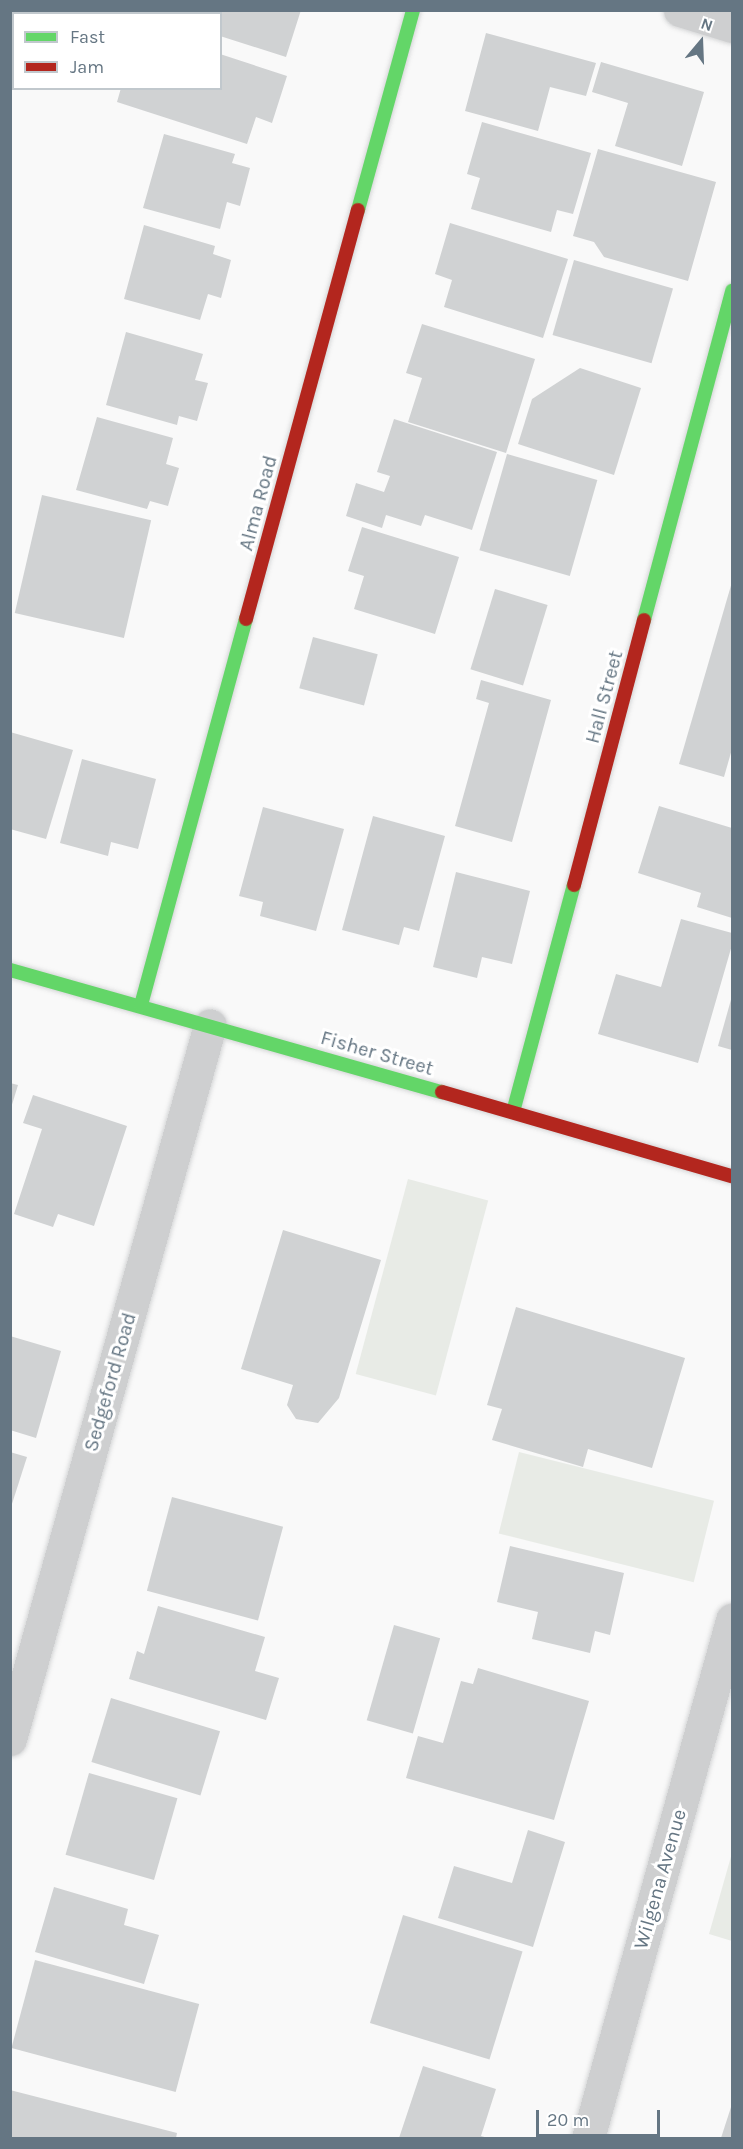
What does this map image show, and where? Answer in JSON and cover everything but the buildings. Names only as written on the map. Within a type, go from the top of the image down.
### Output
[{"type":"street","name":"Alma Road","points":[[141,1005],[413,10]]},
{"type":"street","points":[[680,10],[732,26]]},
{"type":"street","name":"Hall Street","points":[[513,1112],[732,291]]},
{"type":"street","name":"Fisher Street","points":[[10,970],[141,1005],[732,1176]]},
{"type":"street","name":"Sedgeford Road","points":[[10,1739],[210,1025]]},
{"type":"street","name":"Wilgena Avenue","points":[[588,2139],[732,1620]]},
{"type":"shaded area","points":[[408,1179],[488,1200],[436,1396],[356,1374]]},
{"type":"shaded area","points":[[519,1452],[714,1501],[694,1582],[499,1534]]},
{"type":"shaded area","points":[[732,1853],[732,1941],[709,1934]]},
{"type":"traffic: fast","points":[[358,210],[413,10]]},
{"type":"traffic: fast","points":[[644,620],[732,291]]},
{"type":"traffic: fast","points":[[141,1005],[246,619]]},
{"type":"traffic: fast","points":[[513,1112],[574,885]]},
{"type":"traffic: fast","points":[[10,970],[442,1092]]},
{"type":"traffic: jam","points":[[246,619],[358,210]]},
{"type":"traffic: jam","points":[[574,885],[644,620]]},
{"type":"traffic: jam","points":[[442,1092],[732,1176]]}]
